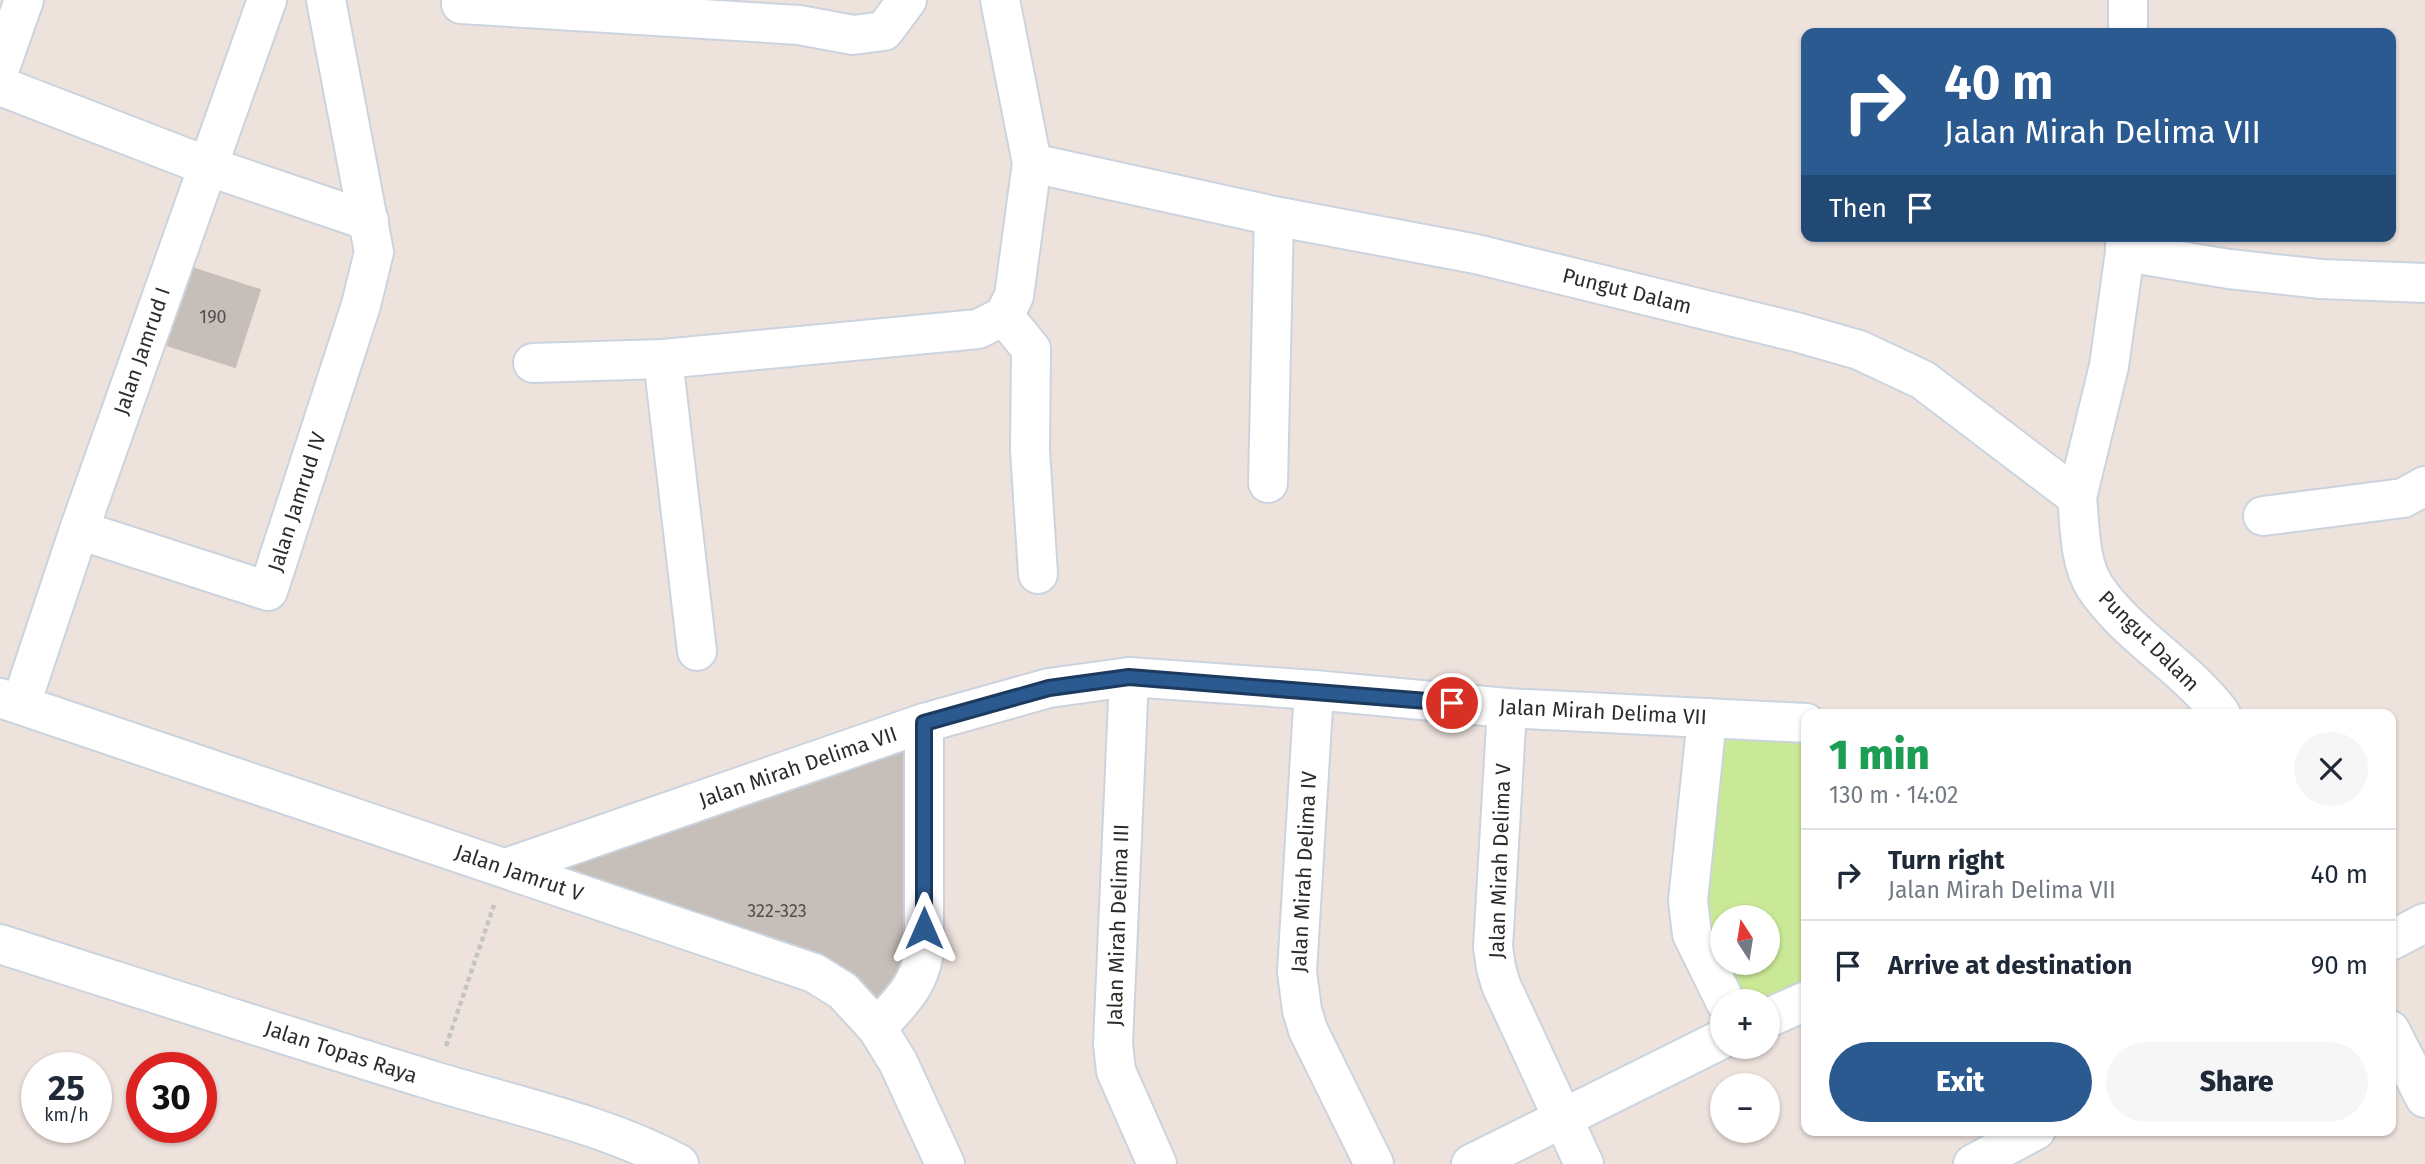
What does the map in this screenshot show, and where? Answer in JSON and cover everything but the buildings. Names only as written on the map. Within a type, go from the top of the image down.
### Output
[{"type":"street","points":[[0,68],[24,0]]},
{"type":"street","name":"Jalan Jamrud I","points":[[10,701],[79,530],[267,0]]},
{"type":"street","points":[[17,92],[207,166],[369,221],[326,0]]},
{"type":"street","points":[[461,0],[461,4],[799,25],[853,36],[884,31],[907,0]]},
{"type":"street","points":[[533,363],[663,359],[978,329],[1004,316],[1014,296],[1032,163],[1000,0]]},
{"type":"street","points":[[2128,0],[2128,28]]},
{"type":"street","name":"Pungut Dalam","points":[[1032,163],[1274,216],[1476,254],[1796,332],[1859,350],[1923,380],[2077,497],[2082,551],[2094,586],[2216,709]]},
{"type":"street","points":[[1268,483],[1274,216]]},
{"type":"street","name":"Jalan Jamrud IV","points":[[79,530],[268,591],[361,305],[374,252],[369,221]]},
{"type":"street","points":[[2077,497],[2109,366],[2125,244],[2229,269],[2320,279],[2425,283]]},
{"type":"street","points":[[1004,316],[1031,349],[1030,450],[1038,574]]},
{"type":"street","points":[[663,359],[697,651]]},
{"type":"street","points":[[2263,516],[2403,498],[2425,486]]},
{"type":"street","name":"Jalan Mirah Delima VII","points":[[506,868],[924,723],[1049,688],[1129,677],[1314,690],[1507,708],[1801,723]]},
{"type":"street","name":"Jalan Mirah Delima III","points":[[1129,677],[1113,1044],[1116,1071],[1124,1094],[1157,1164]]},
{"type":"street","name":"Jalan Mirah Delima IV","points":[[1314,690],[1297,972],[1301,1010],[1308,1030],[1374,1164]]},
{"type":"street","name":"Jalan Jamrut V","points":[[10,701],[814,973],[843,991],[877,1028],[898,1062],[945,1164]]},
{"type":"street","name":"Jalan Mirah Delima V","points":[[1507,708],[1493,947],[1496,968],[1584,1164]]},
{"type":"street","points":[[1707,718],[1688,901],[1692,934],[1719,989]]},
{"type":"street","points":[[877,1028],[913,989],[924,953],[924,723]]},
{"type":"street","points":[[2396,938],[2425,923]]},
{"type":"street","name":"Jalan Topas Raya","points":[[0,944],[577,1123],[641,1146],[679,1164]]},
{"type":"street","points":[[1780,1013],[1801,1003]]},
{"type":"street","points":[[2396,1042],[2425,1098]]},
{"type":"street","points":[[1471,1164],[1710,1045]]},
{"type":"street","points":[[1973,1164],[2025,1136]]},
{"type":"path","points":[[435,1081],[506,868]]},
{"type":"green space","points":[[1707,718],[1801,723],[1801,1001],[1780,1001],[1780,989],[1721,989],[1715,975],[1780,975],[1780,905],[1710,905],[1710,960],[1688,900]]},
{"type":"route","points":[[924,928],[924,723],[1049,688],[1129,677],[1452,703]]}]
